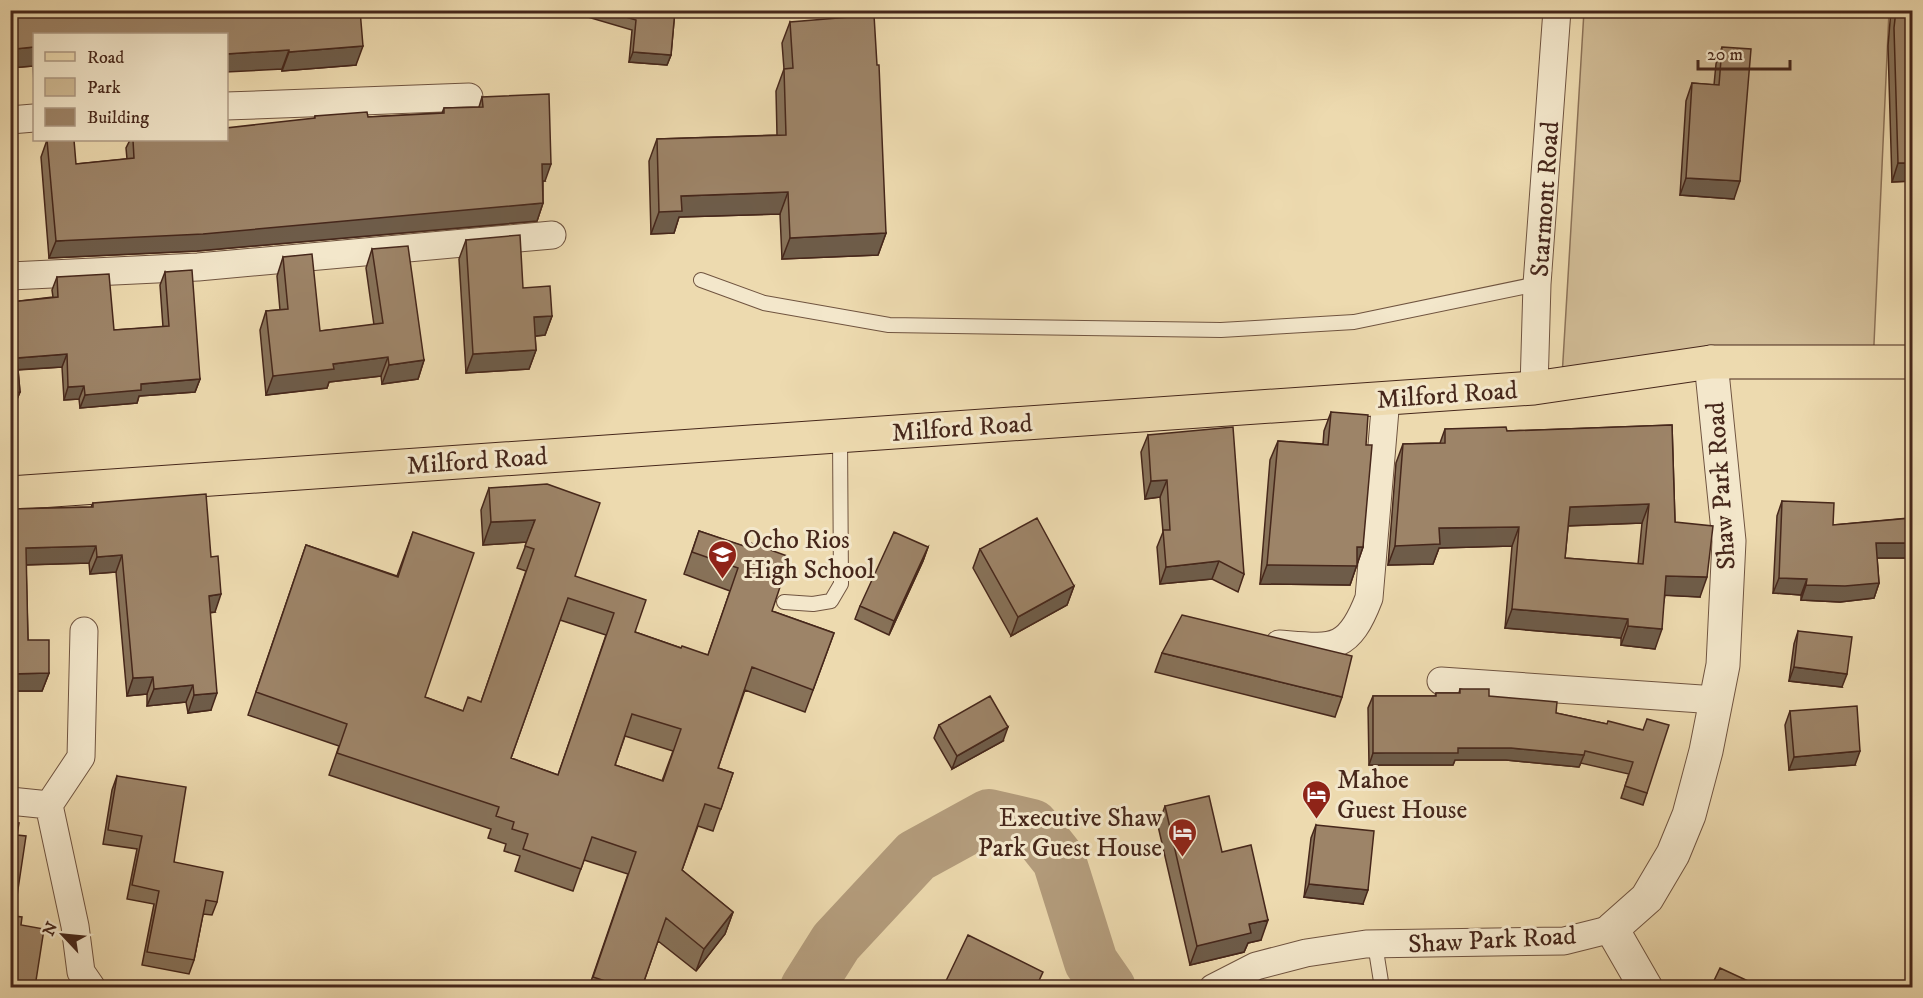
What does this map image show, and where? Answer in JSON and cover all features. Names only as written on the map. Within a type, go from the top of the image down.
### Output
[{"type":"main road","name":"Milford Road","points":[[10,492],[1534,388],[1711,362],[1912,362]]},
{"type":"street","name":"Starmont Road","points":[[1534,388],[1538,284],[1557,10]]},
{"type":"street","points":[[228,106],[469,97]]},
{"type":"street","points":[[10,120],[33,118]]},
{"type":"street","points":[[10,276],[198,267],[552,235]]},
{"type":"street","name":"Shaw Park Road","points":[[1213,987],[1256,966],[1306,953],[1376,944],[1564,941],[1612,929],[1647,898],[1673,854],[1689,815],[1706,751],[1723,665],[1729,541],[1711,362]]},
{"type":"street","points":[[1274,643],[1320,647],[1338,644],[1349,636],[1361,618],[1369,598],[1386,398]]},
{"type":"street","points":[[84,631],[81,757],[49,805],[75,926],[81,972],[92,987]]},
{"type":"street","points":[[1441,681],[1716,700]]},
{"type":"street","points":[[10,801],[49,805]]},
{"type":"street","points":[[1612,929],[1646,987]]},
{"type":"lane","points":[[701,280],[764,303],[890,325],[1221,330],[1354,322],[1538,284]]},
{"type":"lane","points":[[784,602],[813,604],[831,601],[841,584],[840,436]]},
{"type":"lane","points":[[1376,944],[1382,987]]},
{"type":"green space","points":[[1584,11],[1889,11],[1873,366],[1562,377]]},
{"type":"building","points":[[39,10],[360,10],[363,46],[228,54],[228,33],[33,33],[33,47],[15,49],[12,13]]},
{"type":"building","points":[[602,10],[675,10],[671,55],[633,52],[636,20]]},
{"type":"building","points":[[1896,10],[1912,10],[1912,163],[1898,163],[1894,28]]},
{"type":"building","points":[[874,15],[877,65],[879,65],[886,233],[790,238],[788,192],[681,196],[682,211],[659,212],[657,139],[786,135],[784,69],[793,68],[790,22]]},
{"type":"building","points":[[1722,47],[1751,49],[1740,181],[1686,178],[1692,83],[1719,85]]},
{"type":"building","points":[[549,94],[551,164],[542,164],[543,203],[203,234],[56,241],[47,141],[74,141],[76,164],[134,158],[133,141],[228,141],[228,128],[315,118],[315,116],[367,112],[368,117],[444,113],[444,108],[483,107],[482,97]]},
{"type":"building","points":[[520,235],[523,288],[550,286],[552,316],[534,317],[536,350],[473,354],[466,240]]},
{"type":"building","points":[[408,246],[424,360],[389,365],[388,357],[333,364],[334,369],[273,376],[266,311],[288,309],[283,257],[312,254],[320,331],[383,323],[372,249]]},
{"type":"building","points":[[192,270],[200,379],[141,384],[141,390],[85,395],[84,386],[68,387],[67,354],[17,358],[20,392],[10,393],[10,296],[11,302],[58,297],[57,277],[109,274],[114,330],[169,326],[165,272]]},
{"type":"building","points":[[1331,412],[1368,415],[1366,445],[1372,445],[1363,547],[1357,547],[1357,566],[1267,565],[1278,441],[1328,445]]},
{"type":"building","points":[[1672,425],[1675,522],[1713,526],[1707,577],[1666,576],[1662,629],[1628,626],[1628,619],[1512,609],[1519,527],[1439,528],[1440,544],[1395,546],[1403,444],[1445,443],[1445,429],[1506,427],[1507,431]],"holes":[[[1649,504],[1643,564],[1565,558],[1570,507]]]},
{"type":"building","points":[[1233,427],[1244,574],[1219,561],[1166,567],[1163,530],[1170,530],[1167,480],[1151,481],[1148,435]]},
{"type":"building","points":[[547,484],[600,503],[575,576],[646,600],[635,632],[708,655],[738,568],[692,552],[699,531],[747,547],[748,542],[790,557],[772,611],[834,633],[813,690],[752,667],[718,768],[733,773],[721,809],[705,804],[682,870],[733,912],[704,949],[666,918],[642,987],[623,987],[593,977],[636,852],[592,837],[581,869],[523,849],[528,834],[512,829],[514,822],[496,816],[499,807],[337,753],[347,724],[256,692],[306,545],[398,577],[413,532],[474,553],[425,697],[463,711],[468,697],[481,702],[534,549],[525,546],[535,520],[491,522],[489,488]],"holes":[[[568,598],[614,613],[558,775],[511,758]],[[632,714],[681,729],[663,781],[615,765]]]},
{"type":"building","points":[[206,494],[211,557],[218,556],[221,594],[209,596],[217,693],[194,695],[193,685],[154,689],[153,677],[133,678],[122,555],[97,557],[96,546],[26,548],[28,640],[49,640],[49,673],[10,674],[10,509],[93,507],[93,503]]},
{"type":"building","points":[[1782,501],[1834,503],[1833,525],[1912,518],[1912,543],[1876,543],[1879,583],[1845,586],[1806,585],[1807,579],[1779,578]]},
{"type":"building","points":[[1037,518],[1074,586],[1018,617],[980,549]]},
{"type":"building","points":[[894,532],[928,547],[894,621],[860,606]]},
{"type":"building","points":[[1182,615],[1352,656],[1342,697],[1162,653]]},
{"type":"building","points":[[1798,631],[1852,637],[1847,674],[1794,667]]},
{"type":"building","points":[[1460,689],[1489,689],[1489,696],[1557,702],[1556,713],[1607,724],[1608,721],[1643,730],[1647,719],[1669,725],[1647,793],[1625,786],[1633,762],[1585,751],[1584,755],[1511,748],[1458,748],[1458,753],[1373,753],[1373,696],[1436,696],[1436,693],[1460,693]]},
{"type":"building","points":[[990,696],[1008,727],[957,756],[939,725]]},
{"type":"building","points":[[1857,706],[1860,751],[1794,757],[1790,711]]},
{"type":"building","points":[[117,776],[186,787],[174,862],[223,872],[217,902],[206,900],[194,960],[147,952],[159,891],[132,885],[142,836],[108,830]]},
{"type":"building","points":[[1209,796],[1222,852],[1251,845],[1268,920],[1249,924],[1251,933],[1197,946],[1165,806]]},
{"type":"building","points":[[10,822],[19,823],[17,835],[26,836],[14,916],[22,917],[21,925],[44,929],[35,987],[10,987]]},
{"type":"building","points":[[1316,825],[1374,831],[1368,890],[1309,884]]},
{"type":"building","points":[[968,935],[1043,972],[1036,987],[949,987],[944,985]]},
{"type":"building","points":[[1720,968],[1759,986],[1759,987],[1711,987]]},
{"type":"waterway","points":[[807,988],[836,942],[916,856],[989,816],[1032,826],[1059,860],[1091,962],[1109,988]]},
{"type":"place","name":"Ocho Rios High School","points":[[722,580]]},
{"type":"place","name":"Mahoe Guest House","points":[[1316,820]]},
{"type":"place","name":"Executive Shaw Park Guest House","points":[[1183,858]]}]
